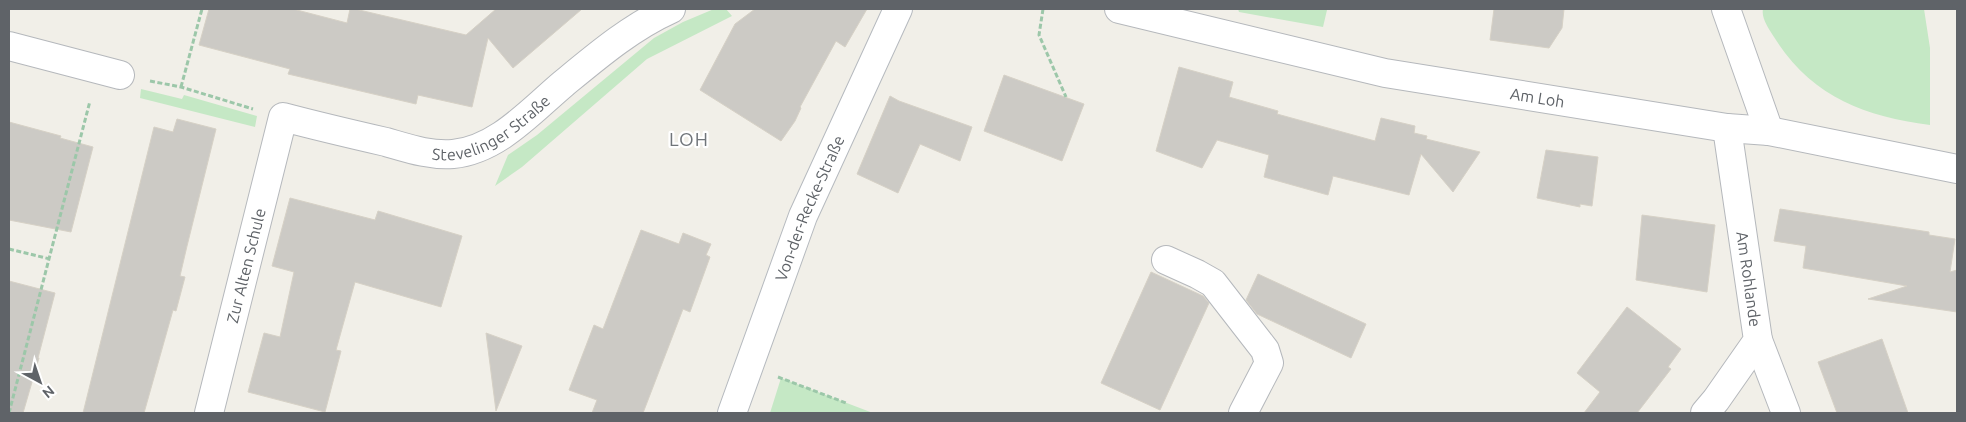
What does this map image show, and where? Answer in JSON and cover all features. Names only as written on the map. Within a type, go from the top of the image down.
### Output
[{"type":"street","name":"Stevelinger Straße","points":[[283,117],[424,152],[452,154],[474,148],[494,139],[525,119],[616,42],[646,20],[671,9]]},
{"type":"street","name":"Von-der-Recke-Straße","points":[[732,413],[803,216],[898,9]]},
{"type":"street","name":"Am Loh","points":[[1119,9],[1385,73],[1728,128],[1769,131],[1957,169]]},
{"type":"street","points":[[1726,9],[1769,131]]},
{"type":"street","points":[[9,46],[109,72]]},
{"type":"street","name":"Zur Alten Schule","points":[[209,413],[283,117]]},
{"type":"street","name":"Am Rohlande","points":[[1705,413],[1758,340],[1728,128]]},
{"type":"street","points":[[1166,260],[1213,283],[1265,350],[1269,363],[1243,413]]},
{"type":"street","points":[[1758,340],[1786,413]]},
{"type":"path","points":[[181,88],[202,9]]},
{"type":"path","points":[[1044,9],[1039,35],[1066,97]]},
{"type":"path","points":[[9,413],[50,259],[109,72],[181,88],[283,117]]},
{"type":"path","points":[[9,249],[50,259]]},
{"type":"path","points":[[749,366],[846,403]]},
{"type":"green space","points":[[714,9],[726,9],[732,16],[647,59],[522,167],[495,186],[508,155],[537,135],[654,38],[683,22]]},
{"type":"green space","points":[[1238,9],[1327,10],[1323,27],[1239,12]]},
{"type":"green space","points":[[1763,9],[1924,9],[1930,48],[1930,125],[1883,116],[1861,109],[1841,100],[1822,88],[1789,57],[1774,37],[1763,16]]},
{"type":"green space","points":[[141,89],[182,99],[184,95],[257,116],[255,127],[140,98]]},
{"type":"green space","points":[[781,378],[873,413],[770,413]]},
{"type":"building","points":[[209,9],[293,9],[347,23],[350,9],[355,9],[466,35],[496,9],[582,9],[513,68],[488,38],[472,107],[418,95],[416,104],[288,74],[290,69],[199,45]]},
{"type":"building","points":[[755,9],[867,9],[845,47],[836,41],[800,107],[795,121],[781,141],[700,90],[735,24]]},
{"type":"building","points":[[1494,9],[1564,9],[1562,28],[1549,48],[1490,40]]},
{"type":"building","points":[[1179,67],[1233,82],[1229,97],[1278,111],[1277,114],[1375,141],[1381,118],[1415,126],[1414,133],[1427,136],[1426,139],[1480,152],[1453,192],[1421,154],[1409,195],[1333,176],[1328,195],[1264,177],[1269,155],[1217,140],[1202,168],[1156,151]]},
{"type":"building","points":[[1004,75],[1084,104],[1062,161],[984,131]]},
{"type":"building","points":[[890,96],[972,127],[960,161],[920,144],[898,193],[857,174]]},
{"type":"building","points":[[177,119],[216,129],[180,276],[185,277],[176,311],[173,310],[144,413],[83,413],[154,127],[173,132]]},
{"type":"building","points":[[9,122],[93,147],[71,232],[9,220]]},
{"type":"building","points":[[1546,150],[1598,157],[1592,206],[1580,204],[1580,207],[1537,198]]},
{"type":"building","points":[[290,198],[375,220],[378,211],[462,236],[441,307],[355,282],[336,350],[341,351],[325,412],[248,392],[264,333],[280,337],[294,272],[272,266]]},
{"type":"building","points":[[1780,209],[1929,232],[1929,235],[1955,239],[1950,272],[1957,270],[1957,312],[1868,299],[1907,286],[1803,268],[1806,246],[1774,241]]},
{"type":"building","points":[[1642,215],[1715,225],[1707,292],[1636,280]]},
{"type":"building","points":[[641,230],[679,244],[683,233],[711,244],[706,255],[710,257],[690,312],[683,309],[643,413],[592,413],[597,400],[569,390],[594,325],[603,329]]},
{"type":"building","points":[[1151,272],[1203,296],[1209,303],[1160,410],[1101,383]]},
{"type":"building","points":[[1258,274],[1366,324],[1351,358],[1257,314],[1246,300]]},
{"type":"building","points":[[9,281],[55,293],[23,413],[9,413]]},
{"type":"building","points":[[1627,307],[1681,349],[1668,367],[1671,369],[1637,413],[1584,413],[1600,392],[1577,373]]},
{"type":"building","points":[[486,333],[522,346],[496,411]]},
{"type":"building","points":[[1882,339],[1908,413],[1837,413],[1818,362]]},
{"type":"district","name":"LOH","points":[[689,139]]}]
